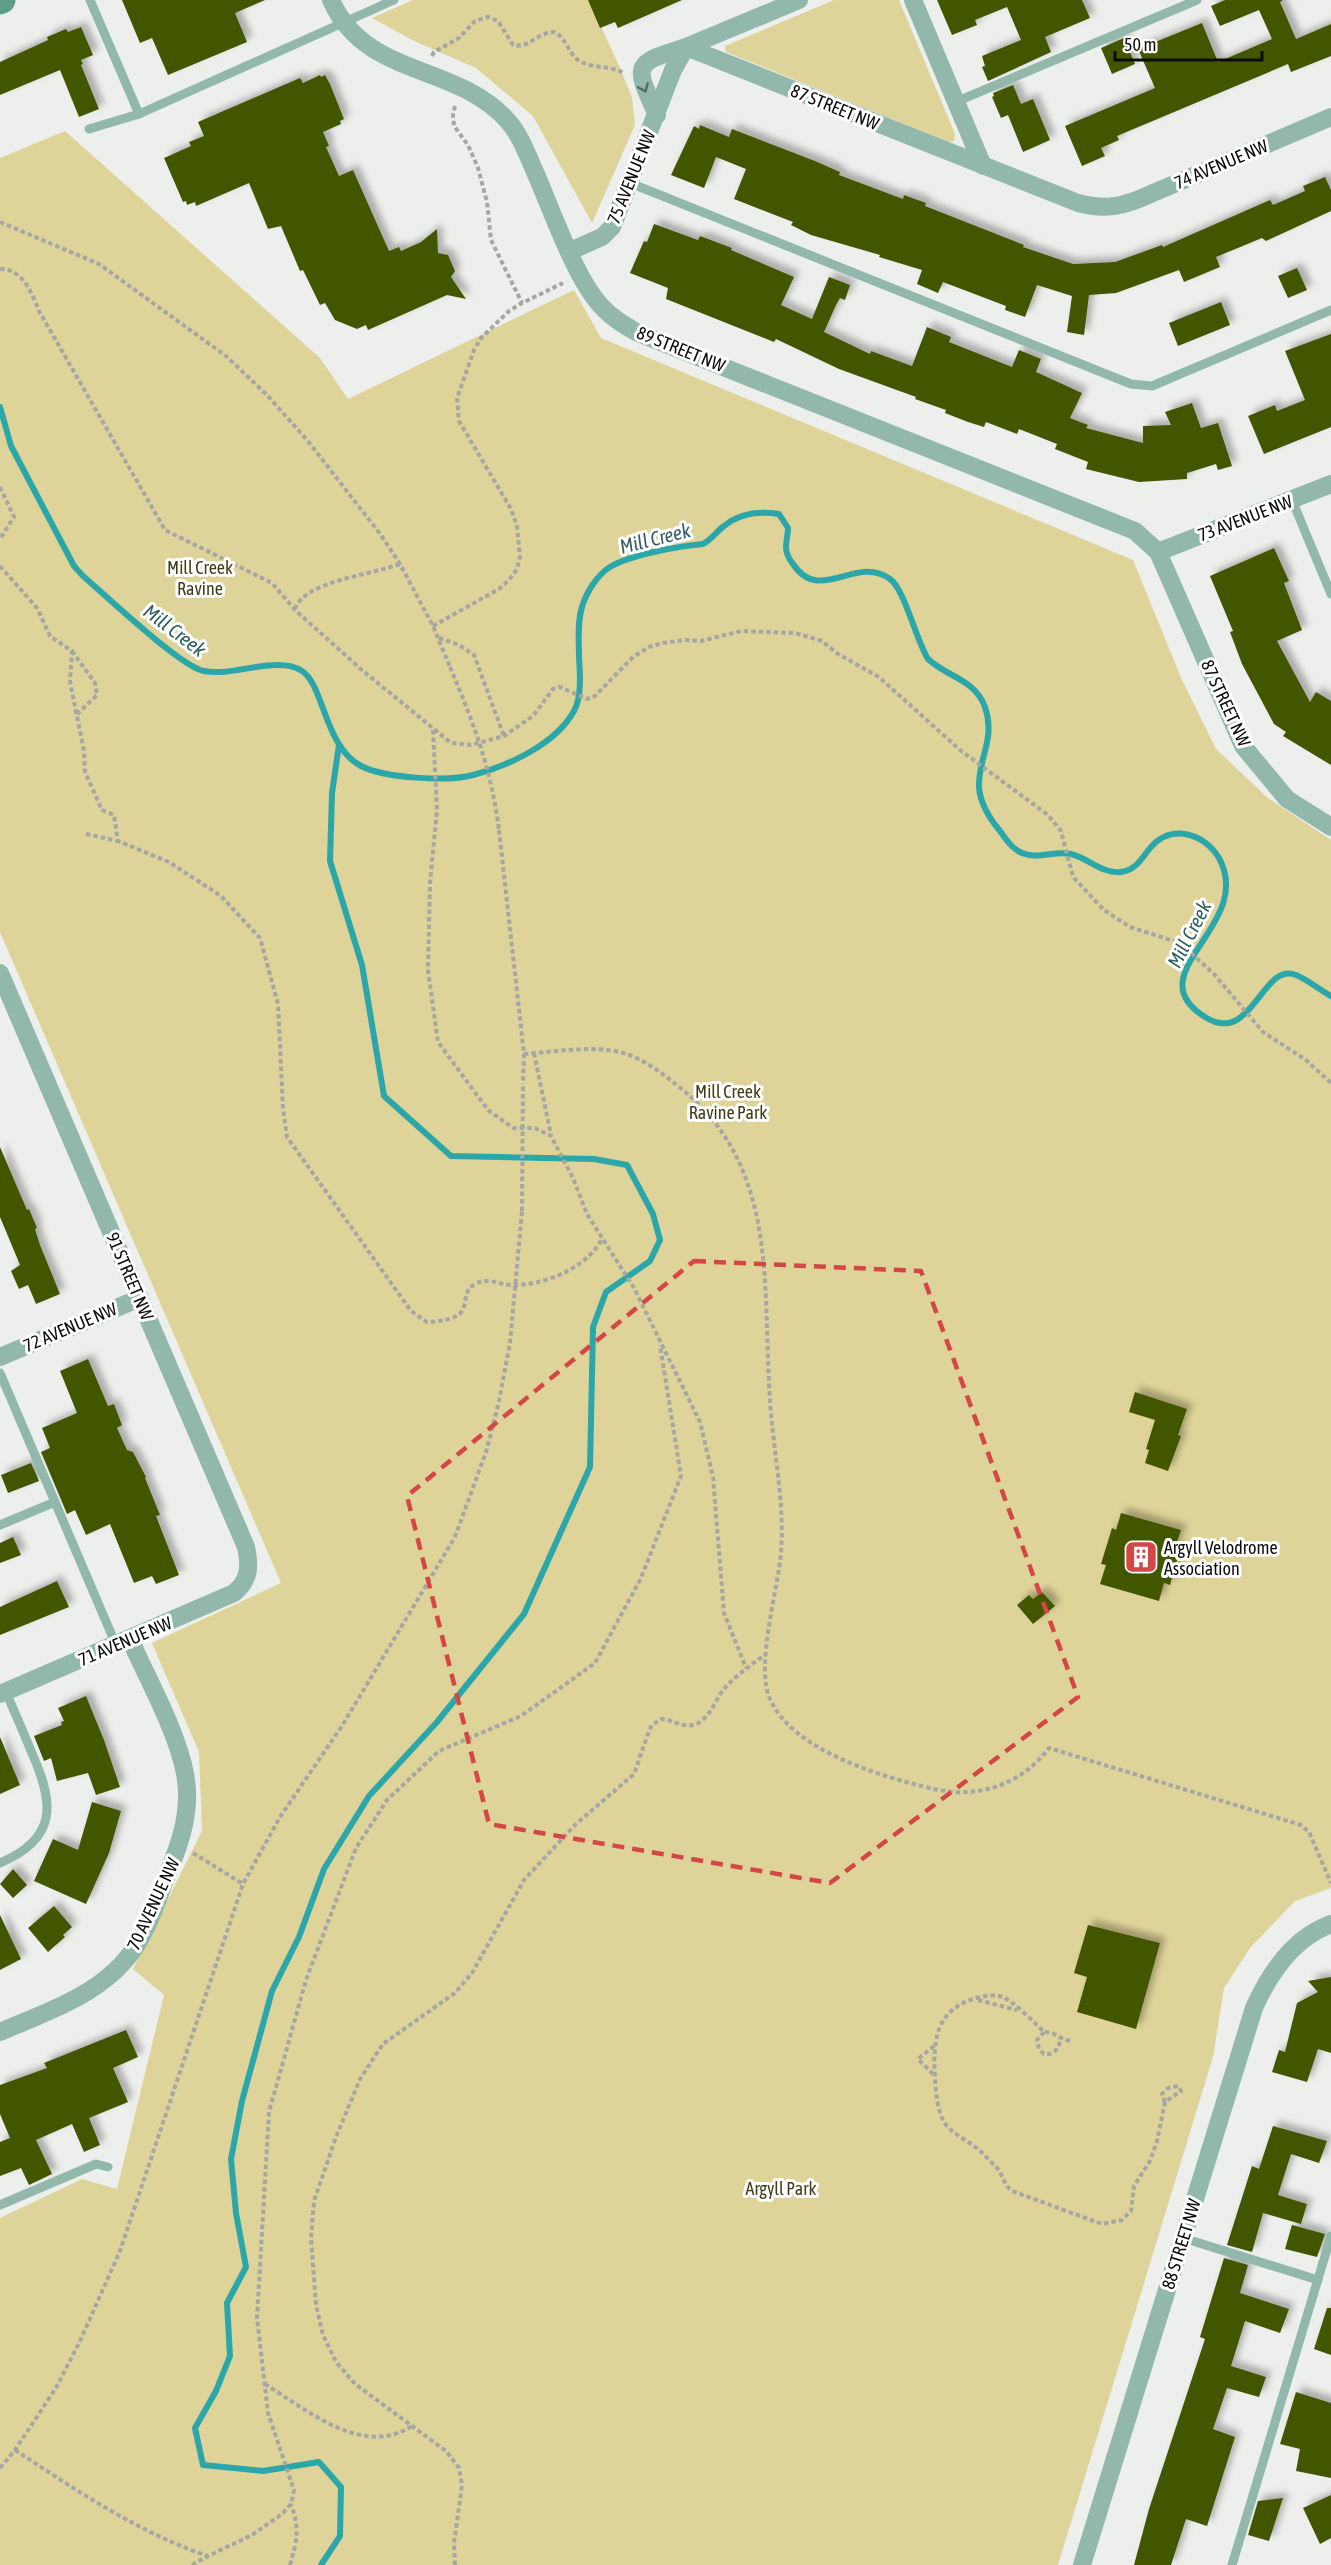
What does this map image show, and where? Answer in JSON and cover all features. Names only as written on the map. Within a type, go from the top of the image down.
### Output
[{"type":"street","name":"89 STREET NW","points":[[331,0],[343,22],[373,51],[462,88],[495,108],[508,121],[525,149],[580,274],[601,306],[611,316],[638,333],[1135,531],[1158,552]]},
{"type":"street","name":"75 AVENUE NW","points":[[657,115],[641,80],[641,68],[645,62],[799,0]]},
{"type":"street","points":[[913,0],[958,101],[983,166]]},
{"type":"street","name":"75 AVENUE NW","points":[[570,251],[607,233],[617,218],[673,70],[686,47]]},
{"type":"street","name":"87 STREET NW","points":[[686,47],[1078,203],[1111,208]]},
{"type":"street","name":"74 AVENUE NW","points":[[1111,208],[1139,199],[1331,117]]},
{"type":"street","name":"73 AVENUE NW","points":[[1158,552],[1331,484]]},
{"type":"street","name":"87 STREET NW","points":[[1158,552],[1243,746],[1287,800],[1331,827]]},
{"type":"street","name":"91 STREET NW","points":[[0,973],[8,1015],[140,1298],[246,1547],[249,1565],[246,1581]]},
{"type":"street","name":"72 AVENUE NW","points":[[0,1357],[140,1298]]},
{"type":"street","name":"71 AVENUE NW","points":[[3,1693],[234,1593],[246,1581]]},
{"type":"street","points":[[123,1642],[174,1739],[185,1772],[186,1814],[180,1845]]},
{"type":"street","name":"70 AVENUE NW","points":[[0,2032],[73,2000],[117,1970],[131,1954],[146,1927],[180,1845]]},
{"type":"street","name":"88 STREET NW","points":[[1082,2565],[1254,2008],[1270,1977],[1281,1962],[1306,1936],[1331,1924]]},
{"type":"lane","points":[[90,0],[139,114]]},
{"type":"lane","points":[[89,129],[139,114],[394,0]]},
{"type":"lane","points":[[958,101],[1197,0]]},
{"type":"lane","points":[[630,183],[1131,384],[1152,386],[1331,310]]},
{"type":"lane","points":[[1292,500],[1331,594]]},
{"type":"lane","points":[[0,1373],[55,1502],[123,1642]]},
{"type":"lane","points":[[0,1526],[55,1502]]},
{"type":"lane","points":[[0,1863],[24,1851],[34,1841],[48,1813],[49,1801],[43,1778],[3,1693]]},
{"type":"lane","points":[[0,2205],[96,2164],[108,2167]]},
{"type":"lane","points":[[1232,2565],[1331,2236]]},
{"type":"lane","points":[[1183,2238],[1318,2280]]},
{"type":"path","points":[[431,57],[434,52],[459,38],[475,21],[488,17],[498,21],[513,45],[524,45],[544,33],[554,32],[562,38],[573,55],[580,61],[588,65],[612,68],[627,75]]},
{"type":"path","points":[[455,106],[454,126],[468,146],[478,168],[487,202],[491,240],[522,303]]},
{"type":"path","points":[[0,222],[99,264],[226,356],[267,395],[308,440],[381,535],[400,564],[439,638],[487,762],[495,794],[524,1054],[522,1211],[510,1343],[499,1401],[472,1493],[455,1537],[370,1682],[280,1817],[243,1884],[120,2251],[56,2388],[15,2450],[0,2468]]},
{"type":"path","points":[[0,269],[16,273],[30,290],[39,311],[165,530],[272,583],[295,610],[451,743],[462,746],[504,736],[533,716],[553,689],[560,687],[587,699],[600,693],[633,657],[649,647],[685,640],[710,639],[741,631],[795,633],[822,641],[838,654],[879,677],[960,750],[1048,815],[1061,831],[1069,867],[1086,893],[1104,910],[1130,927],[1180,943],[1214,974],[1263,1032],[1306,1060],[1331,1083]]},
{"type":"path","points":[[433,626],[499,589],[517,569],[519,540],[512,509],[459,421],[457,398],[474,350],[495,322],[522,303],[580,274]]},
{"type":"path","points":[[0,487],[14,517],[0,539]]},
{"type":"path","points":[[295,610],[297,603],[323,587],[400,564]]},
{"type":"path","points":[[0,566],[37,608],[50,636],[72,651],[95,683],[97,695],[77,715]]},
{"type":"path","points":[[439,638],[459,645],[474,656],[504,736]]},
{"type":"path","points":[[72,651],[70,682],[86,772],[102,810],[114,815],[118,841]]},
{"type":"path","points":[[433,729],[437,810],[430,883],[428,970],[438,1042],[488,1110],[513,1128],[535,1128],[551,1136]]},
{"type":"path","points":[[87,834],[118,841],[169,862],[220,896],[260,938],[278,1004],[283,1108],[287,1137],[411,1311],[427,1322],[457,1317],[463,1312],[467,1294],[472,1285],[486,1279],[515,1285],[559,1275],[574,1268],[590,1256],[602,1239]]},
{"type":"path","points":[[524,1054],[607,1050],[625,1054],[650,1065],[693,1098],[713,1119],[732,1145],[745,1173],[762,1243],[767,1287],[770,1398],[782,1516],[781,1554],[766,1654],[766,1687],[780,1715],[795,1731],[831,1754],[908,1783],[953,1793],[990,1789],[1021,1776],[1049,1748],[1236,1803],[1300,1825],[1309,1832],[1331,1883]]},
{"type":"path","points":[[534,1053],[551,1136],[573,1178],[587,1214],[634,1288],[660,1345],[700,1422],[713,1477],[724,1613],[746,1668]]},
{"type":"path","points":[[290,2565],[297,2541],[297,2523],[291,2504],[294,2490],[268,2413],[256,2318],[269,2112],[306,1980],[356,1848],[387,1800],[439,1751],[521,1716],[595,1663],[641,1578],[681,1476],[660,1345]]},
{"type":"path","points":[[455,2565],[454,2543],[462,2485],[459,2468],[446,2451],[355,2384],[329,2350],[317,2312],[312,2213],[336,2137],[360,2079],[383,2044],[455,1993],[472,1973],[524,1880],[576,1824],[634,1774],[652,1725],[662,1719],[689,1726],[699,1724],[724,1690],[746,1668],[766,1654]]},
{"type":"path","points":[[180,1845],[243,1884]]},
{"type":"path","points":[[933,2075],[922,2060],[933,2047],[945,2018],[952,2010],[971,2000],[995,1995],[1005,1997],[1044,2032],[1051,2032],[1061,2039],[1070,2041]]},
{"type":"path","points":[[971,2000],[1018,2010]]},
{"type":"path","points":[[1044,2032],[1037,2040],[1044,2054],[1053,2054],[1061,2039]]},
{"type":"path","points":[[933,2047],[933,2075],[940,2112],[949,2127],[999,2170],[1007,2187],[1012,2191],[1102,2224],[1122,2220],[1128,2216],[1134,2186],[1150,2161],[1157,2141],[1165,2102],[1160,2093],[1174,2085],[1178,2086],[1181,2091],[1165,2102]]},
{"type":"path","points":[[265,2384],[322,2420],[367,2438],[390,2436],[412,2426]]},
{"type":"path","points":[[15,2450],[79,2492],[154,2534],[177,2546],[208,2556]]},
{"type":"path","points":[[192,2565],[252,2535],[282,2514],[291,2504]]},
{"type":"highlighted area","points":[[694,1261],[921,1271],[1078,1697],[830,1883],[489,1824],[407,1496]]},
{"type":"green space","points":[[413,0],[589,0],[632,98],[635,125],[592,223],[533,116],[476,68],[414,41],[372,18]]},
{"type":"green space","points":[[834,0],[899,0],[955,134],[954,141],[949,142],[726,52],[725,46]]},
{"type":"green space","name":"Mill Creek Ravine Park","points":[[65,131],[320,358],[348,399],[574,290],[601,338],[1133,560],[1182,680],[1216,749],[1268,798],[1331,840],[1331,1888],[1295,1901],[1250,1948],[1224,1988],[1213,2057],[1058,2565],[0,2565],[0,2218],[82,2179],[117,2189],[164,1995],[133,1969],[202,1831],[199,1752],[152,1643],[281,1583],[0,932],[0,158]]},
{"type":"building","points":[[122,0],[265,0],[235,13],[247,42],[168,75],[152,38],[140,43]]},
{"type":"building","points":[[588,0],[682,0],[618,28],[615,22],[600,28]]},
{"type":"building","points":[[937,0],[1082,0],[1090,18],[1045,37],[1051,52],[988,81],[982,67],[985,66],[982,56],[1021,40],[1007,7],[975,20],[977,25],[952,35]]},
{"type":"building","points":[[1225,0],[1283,0],[1280,2],[1296,39],[1331,24],[1331,56],[1291,72],[1288,64],[1117,136],[1119,140],[1101,148],[1105,156],[1082,166],[1065,126],[1155,88],[1138,49],[1202,23],[1218,62],[1272,39],[1259,10],[1220,26],[1211,6]]},
{"type":"building","points":[[81,27],[93,55],[81,60],[83,64],[81,65],[99,109],[79,117],[60,70],[0,95],[0,62],[48,40],[47,37],[66,29],[68,32]]},
{"type":"building","points":[[1124,38],[1135,64],[1112,74],[1101,48]]},
{"type":"building","points":[[320,75],[321,77],[325,75],[330,84],[344,119],[340,121],[341,124],[323,132],[329,146],[326,147],[339,176],[353,170],[389,251],[399,247],[401,251],[421,242],[437,229],[438,253],[448,255],[455,271],[451,277],[466,299],[447,295],[368,330],[366,325],[357,329],[335,320],[325,303],[320,305],[303,270],[300,271],[281,226],[268,229],[249,183],[196,206],[195,202],[187,205],[186,201],[183,202],[164,158],[191,146],[189,142],[204,136],[198,122],[300,78],[303,83]]},
{"type":"building","points":[[1013,85],[1021,104],[1033,99],[1050,140],[1023,152],[1008,115],[1001,118],[992,97],[993,93]]},
{"type":"building","points":[[700,125],[729,137],[732,129],[815,161],[840,172],[839,175],[903,199],[904,195],[926,203],[925,206],[1024,245],[1023,247],[1073,264],[1115,262],[1162,245],[1163,247],[1270,200],[1273,205],[1305,191],[1303,186],[1325,177],[1331,190],[1331,211],[1266,241],[1262,238],[1216,257],[1220,267],[1184,282],[1179,270],[1116,293],[1089,295],[1084,335],[1067,332],[1072,296],[1037,285],[1025,317],[1005,310],[1006,306],[943,282],[938,293],[917,284],[922,270],[811,235],[791,225],[793,222],[734,199],[746,169],[716,157],[704,188],[671,175],[694,126],[699,129]]},
{"type":"building","points":[[654,224],[698,240],[700,236],[732,248],[731,250],[794,277],[781,305],[812,319],[829,277],[850,285],[845,300],[840,298],[824,332],[870,354],[871,351],[912,366],[927,327],[951,337],[949,342],[1012,367],[1019,350],[1041,359],[1036,372],[1082,393],[1070,418],[1088,425],[1086,428],[1143,443],[1143,426],[1171,425],[1165,412],[1192,403],[1201,428],[1218,423],[1232,466],[1218,470],[1216,464],[1187,473],[1187,479],[1139,482],[1086,469],[1088,462],[1055,449],[1057,444],[1019,429],[1017,434],[986,422],[984,427],[968,422],[945,413],[946,410],[915,399],[916,397],[839,369],[776,339],[774,342],[666,299],[668,288],[630,273]]},
{"type":"building","points":[[1297,268],[1307,290],[1288,298],[1278,276]]},
{"type":"building","points":[[1221,302],[1230,325],[1178,346],[1169,323]]},
{"type":"building","points":[[1331,334],[1331,427],[1264,454],[1248,416],[1275,405],[1277,411],[1305,400],[1285,351]]},
{"type":"building","points":[[1274,548],[1289,581],[1284,583],[1302,630],[1277,641],[1310,702],[1316,692],[1331,701],[1331,765],[1283,736],[1286,732],[1274,724],[1242,664],[1230,632],[1233,631],[1210,576]]},
{"type":"building","points":[[0,1147],[37,1228],[35,1229],[40,1245],[60,1294],[36,1304],[28,1285],[19,1289],[11,1271],[20,1265],[0,1217]]},
{"type":"building","points":[[88,1359],[108,1406],[114,1404],[122,1425],[117,1428],[127,1450],[133,1452],[146,1477],[160,1515],[156,1516],[179,1575],[156,1584],[152,1576],[134,1583],[110,1524],[86,1535],[75,1510],[67,1514],[41,1452],[50,1448],[42,1428],[77,1413],[60,1371]]},
{"type":"building","points":[[1135,1392],[1187,1409],[1178,1435],[1181,1436],[1168,1471],[1145,1463],[1149,1450],[1146,1449],[1155,1420],[1129,1412]]},
{"type":"building","points":[[31,1463],[39,1481],[8,1493],[1,1475]]},
{"type":"building","name":"Argyll Velodrome Association","points":[[1121,1513],[1181,1530],[1175,1548],[1180,1549],[1170,1585],[1164,1583],[1159,1601],[1100,1584],[1106,1565],[1101,1564],[1112,1528],[1116,1530]]},
{"type":"building","points":[[13,1537],[21,1555],[0,1563],[0,1543]]},
{"type":"building","points":[[57,1581],[69,1607],[0,1635],[0,1607]]},
{"type":"building","points":[[1042,1592],[1055,1606],[1033,1624],[1017,1605],[1029,1595],[1033,1599]]},
{"type":"building","points":[[86,1696],[120,1787],[96,1795],[88,1773],[57,1781],[51,1758],[44,1761],[34,1736],[62,1725],[61,1722],[64,1721],[58,1708]]},
{"type":"building","points":[[0,1737],[20,1785],[0,1794]]},
{"type":"building","points":[[92,1802],[121,1811],[109,1853],[86,1904],[34,1881],[53,1839],[78,1850]]},
{"type":"building","points":[[13,1869],[27,1885],[13,1898],[0,1884]]},
{"type":"building","points":[[54,1906],[72,1927],[63,1935],[65,1937],[48,1952],[28,1928]]},
{"type":"building","points":[[0,1915],[21,1959],[0,1970]]},
{"type":"building","points":[[1088,1925],[1160,1943],[1136,2029],[1077,2012],[1087,1977],[1074,1973]]},
{"type":"building","points":[[1331,1977],[1331,2053],[1318,2049],[1307,2082],[1272,2072],[1279,2050],[1285,2052],[1297,2003],[1318,1992],[1308,1981]]},
{"type":"building","points":[[126,2030],[138,2057],[113,2068],[128,2102],[89,2118],[100,2145],[84,2152],[72,2124],[36,2140],[52,2174],[29,2185],[21,2168],[0,2176],[0,2142],[10,2138],[0,2114],[0,2085],[47,2068],[44,2063]]},
{"type":"building","points":[[1273,2126],[1327,2141],[1319,2163],[1291,2154],[1278,2195],[1307,2204],[1301,2224],[1263,2213],[1252,2252],[1227,2245],[1252,2166],[1259,2169]]},
{"type":"building","points":[[1292,2225],[1325,2234],[1317,2257],[1285,2249]]},
{"type":"building","points":[[1224,2258],[1248,2265],[1240,2293],[1289,2309],[1280,2333],[1245,2321],[1231,2366],[1266,2377],[1259,2397],[1227,2388],[1213,2429],[1235,2437],[1207,2526],[1186,2519],[1171,2565],[1134,2565],[1149,2509],[1205,2339],[1200,2337]]},
{"type":"building","points":[[1327,2308],[1331,2308],[1331,2355],[1314,2349]]},
{"type":"building","points":[[1296,2392],[1331,2403],[1331,2478],[1296,2471],[1300,2449],[1280,2444]]},
{"type":"building","points":[[1331,2495],[1331,2538],[1320,2544],[1303,2508]]},
{"type":"building","points":[[1283,2498],[1269,2541],[1248,2535],[1258,2501]]},
{"type":"waterway","name":"Mill Creek","points":[[0,407],[11,446],[74,566],[83,576],[161,644],[193,667],[216,672],[280,665],[302,671],[315,689],[339,745],[349,757],[371,770],[400,776],[448,778],[473,775],[501,766],[530,752],[556,734],[577,705],[580,685],[580,613],[596,579],[610,567],[629,559],[668,549],[703,544],[737,518],[757,513],[779,514],[788,528],[786,547],[788,556],[804,575],[815,580],[827,580],[864,572],[877,573],[890,579],[901,593],[928,659],[975,690],[985,707],[989,729],[979,777],[980,793],[989,816],[1015,849],[1034,856],[1071,854],[1114,872],[1131,869],[1151,847],[1169,835],[1188,834],[1213,850],[1219,858],[1226,883],[1222,905],[1212,927],[1188,965],[1182,983],[1187,1000],[1205,1017],[1221,1023],[1234,1021],[1245,1013],[1274,980],[1284,974],[1296,975],[1331,996]]},
{"type":"waterway","points":[[321,2565],[340,2536],[341,2487],[319,2462],[263,2471],[203,2465],[195,2428],[216,2391],[230,2356],[227,2303],[246,2267],[236,2213],[231,2159],[242,2101],[272,1991],[299,1937],[324,1869],[369,1796],[437,1722],[524,1614],[590,1467],[593,1327],[606,1292],[650,1261],[660,1240],[653,1214],[627,1165],[594,1159],[451,1156],[384,1096],[362,965],[330,861],[332,793],[339,745]]},
{"type":"place","name":"Argyll Velodrome Association","points":[[1141,1557]]},
{"type":"park label","name":"Mill Creek Ravine","points":[[200,577]]},
{"type":"park label","name":"Argyll Park","points":[[781,2188]]}]
